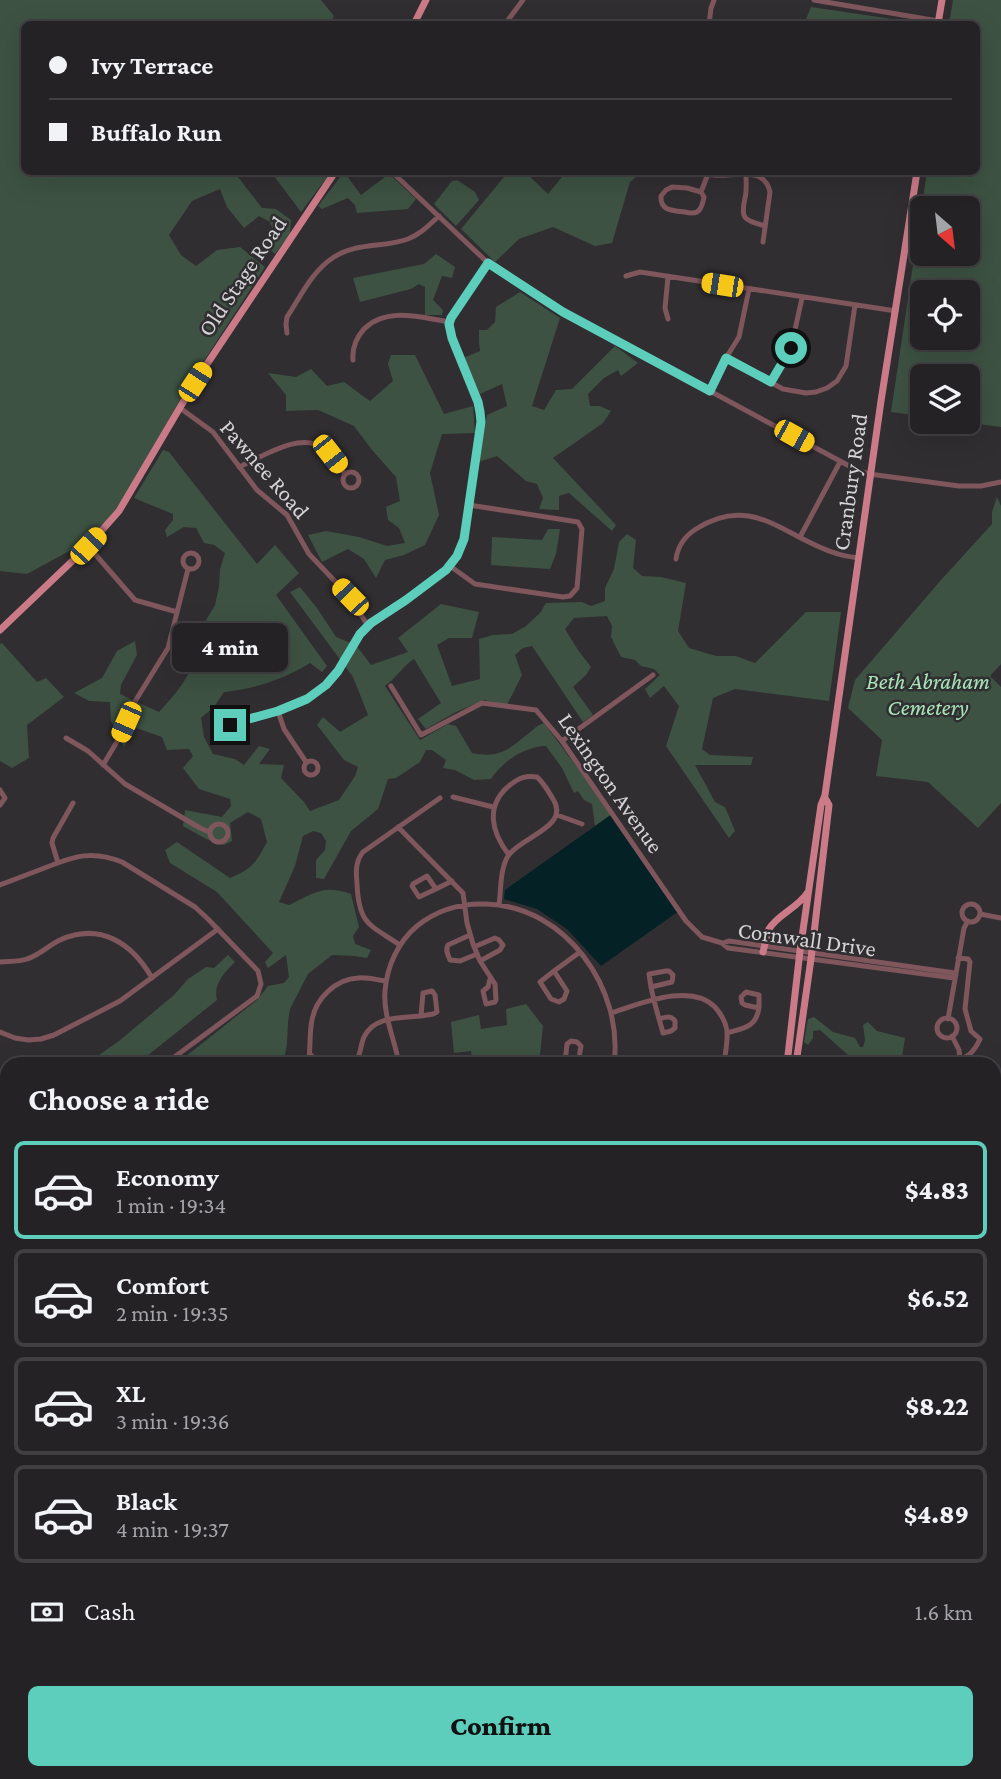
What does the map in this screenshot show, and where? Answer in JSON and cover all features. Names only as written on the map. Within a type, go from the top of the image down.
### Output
[{"type":"main road","points":[[416,21],[426,0]]},
{"type":"main road","points":[[938,21],[942,0]]},
{"type":"main road","name":"Old Stage Road","points":[[0,630],[88,546],[124,504],[195,382],[333,175]]},
{"type":"main road","name":"Cranbury Road","points":[[788,1057],[821,806],[825,798],[918,175]]},
{"type":"main road","name":"Cranbury Road","points":[[797,1057],[829,805],[825,798]]},
{"type":"main road","points":[[764,949],[769,930],[774,923],[799,904],[810,889]]},
{"type":"street","points":[[507,21],[523,0]]},
{"type":"street","points":[[709,21],[710,8],[714,0]]},
{"type":"street","points":[[814,0],[932,21]]},
{"type":"street","points":[[395,175],[488,263],[563,312],[858,471],[959,486],[1001,482]]},
{"type":"street","points":[[701,192],[672,187],[663,192],[660,200],[668,210],[697,212],[703,205],[704,197],[701,192],[705,175]]},
{"type":"street","points":[[715,175],[733,175]]},
{"type":"street","points":[[746,175],[743,214],[750,221],[765,226]]},
{"type":"street","points":[[758,175],[768,185],[769,192],[763,242]]},
{"type":"street","points":[[287,333],[287,317],[312,278],[327,262],[356,247],[399,242],[412,237],[439,216]]},
{"type":"street","points":[[245,720],[307,699],[326,685],[338,671],[356,639],[368,626],[450,566],[457,556],[462,545],[481,422],[478,402],[452,338],[450,322],[488,263]]},
{"type":"street","points":[[626,276],[640,272],[896,311]]},
{"type":"street","points":[[668,277],[665,308],[668,319]]},
{"type":"street","points":[[710,391],[739,337],[749,289]]},
{"type":"street","points":[[771,382],[791,348],[803,298]]},
{"type":"street","points":[[726,358],[783,389],[806,393],[827,388],[837,381],[846,366],[855,305]]},
{"type":"street","points":[[353,360],[352,349],[359,335],[379,318],[401,315],[450,322]]},
{"type":"street","name":"Pawnee Road","points":[[180,408],[212,432],[262,495],[287,515],[309,554],[350,597],[368,626]]},
{"type":"street","points":[[239,467],[292,444],[306,442],[325,450],[345,474]]},
{"type":"street","points":[[800,537],[841,462]]},
{"type":"street","points":[[450,566],[469,581],[483,586],[563,597],[570,596],[577,588],[582,529],[578,522],[469,505]]},
{"type":"street","points":[[676,559],[677,550],[687,535],[703,524],[724,517],[744,515],[768,520],[838,554],[859,558]]},
{"type":"street","points":[[88,546],[135,600],[177,612]]},
{"type":"street","points":[[103,765],[135,703],[168,648],[188,569]]},
{"type":"street","points":[[562,741],[653,675]]},
{"type":"street","name":"Lexington Avenue","points":[[391,686],[421,735],[482,703],[536,710],[562,741],[686,921],[702,937],[722,943]]},
{"type":"street","points":[[278,711],[284,729],[306,762]]},
{"type":"street","points":[[66,738],[88,751],[125,784],[209,832]]},
{"type":"street","points":[[499,905],[509,855],[553,822],[557,815],[556,804],[545,785],[532,776],[525,776],[511,784],[493,807],[497,835],[509,855]]},
{"type":"street","points":[[0,790],[5,798],[0,805]]},
{"type":"street","points":[[453,797],[493,807]]},
{"type":"street","points":[[400,945],[363,917],[358,903],[358,859],[363,852],[440,798]]},
{"type":"street","points":[[58,863],[52,838],[74,803]]},
{"type":"street","points":[[557,815],[582,824]]},
{"type":"street","points":[[398,827],[463,893],[470,935],[490,979]]},
{"type":"street","points":[[0,886],[73,857],[105,856],[122,862],[195,907],[218,929],[258,971],[261,984],[259,992],[174,1057]]},
{"type":"street","points":[[436,889],[452,881]]},
{"type":"street","points":[[971,904],[976,906],[980,914],[976,921],[968,921],[962,914],[966,905],[971,904]]},
{"type":"street","points":[[400,1057],[388,1020],[385,1000],[386,981],[400,945],[411,932],[433,915],[450,907],[499,905],[524,911],[544,922],[563,935],[580,952],[601,983],[611,1013],[614,1057]]},
{"type":"street","points":[[980,914],[1001,918]]},
{"type":"street","points":[[957,1029],[952,1036],[943,1037],[937,1029],[939,1023],[947,1018],[964,928],[968,921]]},
{"type":"street","points":[[0,1032],[28,1040],[54,1035],[120,1001],[218,929]]},
{"type":"street","points":[[0,962],[28,959],[70,936],[99,934],[113,938],[126,947],[141,961],[152,978]]},
{"type":"street","points":[[470,935],[448,945],[447,955],[450,960],[460,961],[495,938],[502,942],[500,950],[480,961]]},
{"type":"street","name":"Cornwall Drive","points":[[722,943],[729,941],[764,949],[955,975]]},
{"type":"street","points":[[554,971],[566,991],[566,997],[559,1002],[551,999],[540,982],[554,971],[580,952]]},
{"type":"street","points":[[958,958],[968,959],[970,962],[965,1009],[971,1031],[980,1039],[967,1057]]},
{"type":"street","points":[[651,987],[670,983],[673,975],[669,971],[649,974],[651,987],[654,1000],[659,1019],[663,1033],[674,1030],[674,1019],[669,1016],[659,1019]]},
{"type":"street","points":[[309,1057],[312,1018],[325,994],[338,984],[353,978],[386,981]]},
{"type":"street","points":[[358,1057],[363,1039],[378,1022],[388,1020],[421,1016],[433,1014],[437,1012],[432,991],[422,993],[421,1016]]},
{"type":"street","points":[[611,1013],[681,995],[703,999],[714,1006],[726,1025],[725,1057]]},
{"type":"street","points":[[727,1033],[752,1024],[757,1018],[759,1008]]},
{"type":"street","points":[[947,1018],[953,1021],[957,1029]]},
{"type":"street","points":[[957,1029],[971,1031]]},
{"type":"street","points":[[952,1036],[960,1057]]},
{"type":"street","points":[[310,1054],[313,1057]]},
{"type":"green space","points":[[0,0],[321,0],[334,16],[332,21],[21,21],[21,175],[236,175],[262,208],[276,209],[291,220],[290,234],[275,254],[266,245],[273,230],[270,222],[259,216],[244,228],[227,207],[220,189],[192,201],[169,235],[181,255],[196,266],[217,250],[240,247],[265,267],[191,381],[121,503],[108,519],[84,543],[27,574],[0,571]]},
{"type":"green space","points":[[953,0],[1001,0],[1001,427],[980,424],[980,364],[910,364],[910,414],[891,412],[910,285],[910,350],[980,350],[980,280],[911,280],[913,266],[980,266],[980,196],[923,196],[927,175],[980,175],[980,21],[950,21]]},
{"type":"green space","points":[[811,7],[906,21],[805,21]]},
{"type":"green space","points":[[273,175],[329,175],[301,212]]},
{"type":"green space","points":[[342,175],[346,175],[361,195],[390,175],[416,199],[408,209],[357,213],[355,205],[348,198],[322,209],[318,206]]},
{"type":"green space","points":[[506,175],[528,175],[548,194],[564,175],[638,175],[630,182],[612,243],[595,246],[553,227],[519,239],[495,262],[461,229]]},
{"type":"green space","points":[[457,180],[475,192],[479,200],[456,226],[434,204],[452,181]]},
{"type":"green space","points":[[436,254],[455,267],[452,278],[442,276],[433,300],[443,310],[442,315],[425,315],[425,287],[419,284],[411,289],[360,302],[353,278],[424,264]]},
{"type":"green space","points":[[520,292],[560,318],[532,406],[544,410],[556,390],[572,389],[615,346],[638,363],[621,376],[618,370],[604,378],[588,394],[590,406],[600,406],[611,411],[603,423],[553,458],[616,525],[612,531],[569,493],[559,496],[559,510],[539,509],[543,498],[537,484],[526,481],[497,456],[478,462],[487,415],[507,406],[502,384],[480,394],[463,358],[480,351],[479,330],[487,330],[495,322],[496,307]]},
{"type":"green space","points":[[391,355],[415,355],[444,414],[473,406],[475,433],[442,434],[430,473],[439,515],[425,545],[385,560],[376,578],[364,559],[348,549],[322,562],[308,535],[326,531],[387,546],[405,543],[399,528],[388,520],[386,507],[400,501],[396,477],[354,426],[318,410],[286,411],[286,395],[268,373],[296,377],[311,369],[327,386],[344,382],[370,401],[393,381],[388,364]]},
{"type":"green space","points":[[163,450],[169,452],[257,564],[275,545],[299,573],[276,595],[327,666],[322,672],[310,663],[269,682],[224,692],[214,707],[201,718],[204,737],[213,754],[235,759],[244,765],[259,746],[270,749],[259,764],[284,765],[281,778],[310,811],[339,800],[358,767],[344,760],[317,725],[323,717],[340,732],[368,715],[353,677],[290,592],[300,587],[336,637],[356,645],[371,665],[408,652],[398,638],[441,604],[479,612],[472,638],[449,638],[437,645],[452,686],[480,679],[479,639],[512,634],[526,626],[546,603],[582,602],[591,606],[605,601],[605,588],[614,569],[619,542],[627,534],[636,540],[633,568],[642,576],[686,583],[678,631],[689,648],[716,656],[736,656],[755,663],[806,612],[841,612],[829,701],[735,689],[713,698],[702,749],[710,755],[753,757],[751,765],[695,765],[715,802],[725,807],[735,831],[729,838],[666,746],[679,706],[664,686],[650,698],[645,689],[660,675],[635,660],[621,657],[611,637],[612,626],[607,616],[574,618],[565,629],[591,667],[573,687],[593,715],[583,722],[532,646],[523,648],[515,655],[522,675],[507,705],[484,700],[426,729],[418,719],[441,703],[414,659],[385,686],[420,740],[448,724],[456,726],[472,753],[494,754],[512,746],[544,723],[612,814],[595,826],[592,804],[584,800],[578,791],[574,793],[562,768],[546,746],[515,756],[491,779],[474,780],[455,770],[443,768],[446,760],[432,750],[426,750],[420,762],[396,778],[388,779],[378,809],[351,831],[324,879],[316,878],[316,860],[325,850],[326,841],[321,833],[313,831],[303,836],[295,866],[279,902],[289,905],[326,890],[351,894],[359,927],[353,936],[355,944],[371,950],[367,958],[332,955],[308,974],[290,1009],[284,1057],[185,1057],[257,1000],[268,986],[284,983],[289,977],[286,955],[268,968],[265,962],[273,953],[217,892],[170,863],[165,850],[177,842],[230,878],[253,865],[267,842],[261,819],[248,812],[230,823],[232,841],[224,845],[206,839],[183,826],[185,810],[222,817],[231,806],[230,799],[199,789],[183,768],[193,756],[189,749],[167,750],[162,737],[136,728],[124,747],[111,721],[110,702],[89,701],[74,693],[102,678],[117,651],[135,641],[137,655],[121,685],[120,694],[159,712],[180,687],[192,667],[195,635],[180,632],[184,622],[202,627],[215,605],[225,553],[214,545],[204,543],[196,528],[184,527],[167,537],[165,530],[173,520],[173,514],[134,498]]},
{"type":"green space","name":"Beth Abraham Cemetery","points":[[997,497],[1001,506],[1001,664],[990,676],[1001,687],[1001,803],[978,828],[928,782],[876,776],[882,740],[848,708],[855,680],[992,524],[992,512]]},
{"type":"green space","points":[[548,529],[560,529],[556,554],[550,569],[491,565],[492,537],[542,540]]},
{"type":"green space","points":[[2,643],[37,682],[46,678],[64,697],[27,725],[29,758],[12,768],[0,761]]},
{"type":"green space","points":[[228,955],[235,962],[218,984],[217,1000],[146,1057],[96,1057],[174,995],[188,979],[206,967],[214,968]]},
{"type":"green space","points":[[526,1004],[543,1026],[540,1057],[472,1057],[471,1051],[454,1053],[451,1022],[479,1015],[481,1029],[507,1025],[506,1009]]},
{"type":"green space","points":[[814,1017],[833,1032],[855,1038],[860,1047],[863,1047],[865,1040],[863,1025],[868,1022],[877,1031],[905,1038],[902,1057],[850,1057],[820,1030],[813,1031],[813,1038],[808,1045],[804,1042],[808,1019]]},
{"type":"water","points":[[612,814],[679,911],[601,966],[567,929],[537,909],[504,899],[505,890]]},
{"type":"route","points":[[230,725],[227,718],[232,711],[242,713],[245,720],[278,711],[315,694],[338,671],[353,643],[371,623],[442,574],[460,551],[481,422],[478,402],[449,324],[488,263],[563,312],[710,391],[726,358],[771,382],[791,348]]}]
